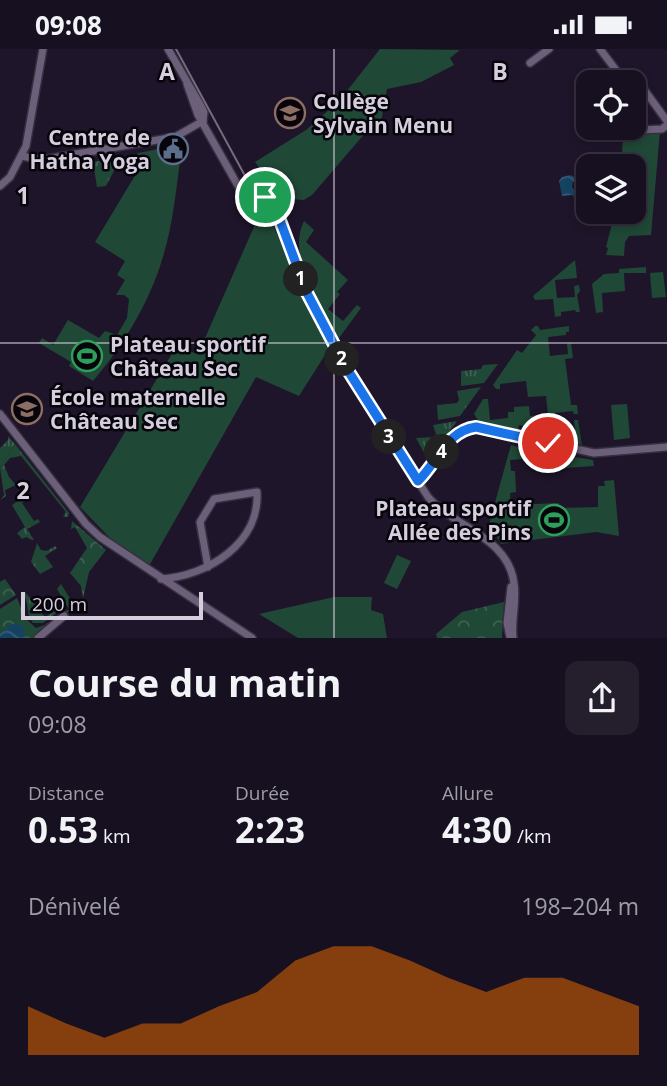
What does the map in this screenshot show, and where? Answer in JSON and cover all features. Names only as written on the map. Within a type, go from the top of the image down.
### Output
[{"type":"street","points":[[0,186],[10,177],[22,156],[43,49]]},
{"type":"street","points":[[167,49],[204,113],[203,121],[241,191],[249,196],[265,197],[275,207],[307,293],[347,369],[418,481],[436,507],[490,542],[508,565],[515,587],[512,638]]},
{"type":"street","points":[[530,63],[549,49]]},
{"type":"street","points":[[600,49],[616,70]]},
{"type":"street","points":[[646,92],[667,123],[662,129],[646,130]]},
{"type":"street","points":[[22,156],[41,160],[175,137],[203,121]]},
{"type":"street","points":[[0,414],[86,524],[111,547],[252,638]]},
{"type":"street","points":[[418,481],[454,435],[468,428],[476,427],[594,453],[667,447]]},
{"type":"street","points":[[160,579],[203,570],[208,567],[228,554],[244,538],[253,523],[258,506],[257,492],[214,499],[200,522],[208,567]]},
{"type":"street","points":[[38,638],[64,617]]},
{"type":"green space","points":[[380,49],[460,50],[450,58],[454,65],[421,82],[387,89],[379,133],[366,132],[312,195],[304,200],[288,199],[255,162],[306,130],[339,101]]},
{"type":"green space","points":[[660,131],[651,235],[629,236],[625,242],[624,256],[606,255],[612,224],[646,224],[646,154],[622,154],[623,140],[646,140],[646,132]]},
{"type":"green space","points":[[169,147],[169,151],[181,154],[172,221],[162,260],[150,293],[134,324],[93,381],[69,366],[71,362],[39,343],[42,338],[53,345],[68,320],[99,338],[105,331],[117,335],[127,318],[129,299],[124,295],[116,295],[125,280],[117,275],[125,261],[95,242],[142,164],[134,159],[138,153]]},
{"type":"green space","points":[[108,159],[117,165],[106,186],[97,187],[93,162]]},
{"type":"green space","points":[[264,204],[313,317],[332,344],[299,396],[256,377],[149,566],[112,540],[80,507],[176,347],[198,354]]},
{"type":"green space","points":[[304,221],[314,230],[306,242],[348,280],[337,292],[340,294],[328,309],[343,321],[357,305],[361,308],[339,338],[315,297],[302,265],[299,250]]},
{"type":"green space","points":[[575,260],[577,278],[555,280],[557,298],[575,297],[574,286],[579,285],[580,291],[577,295],[580,312],[561,312],[561,316],[555,317],[553,299],[535,300],[533,296]]},
{"type":"green space","points":[[646,267],[646,273],[624,273],[625,291],[602,293],[603,312],[596,313],[592,284],[604,274],[619,273],[619,269]]},
{"type":"green space","points":[[663,272],[666,297],[652,298],[650,273]]},
{"type":"green space","points":[[535,326],[540,330],[569,326],[566,335],[548,337],[550,356],[568,354],[567,344],[571,343],[573,358],[565,359],[571,405],[577,405],[578,414],[573,411],[555,413],[557,431],[575,430],[574,420],[578,420],[582,445],[549,438],[550,432],[519,425],[518,431],[479,422],[474,414],[483,399],[488,399],[490,420],[508,418],[508,412],[514,412],[514,407],[529,406],[530,416],[548,414],[546,396],[528,397],[526,381],[500,384],[500,389],[493,385],[517,350],[522,353],[536,335],[531,330]]},
{"type":"green space","points":[[498,364],[484,383],[461,386],[461,371]]},
{"type":"green space","points":[[481,387],[460,416],[438,420],[437,405],[457,403],[457,391]]},
{"type":"green space","points":[[627,404],[630,438],[614,440],[611,405]]},
{"type":"green space","points":[[457,421],[432,455],[426,456],[416,438],[434,437],[436,434],[433,425]]},
{"type":"green space","points":[[8,436],[15,444],[0,468],[0,448],[8,440]]},
{"type":"green space","points":[[15,444],[69,513],[68,517],[63,517],[66,512],[21,456],[10,458],[4,465],[16,485],[5,490],[6,496],[0,500],[4,495],[0,468]]},
{"type":"green space","name":"Plateau sportif Allée des Pins","points":[[511,445],[537,452],[537,458],[510,460],[511,471],[515,471],[516,492],[510,493],[511,505],[559,503],[559,508],[598,507],[598,486],[605,486],[604,481],[614,480],[619,536],[596,532],[501,544],[494,532],[487,531]]},
{"type":"green space","points":[[569,456],[593,460],[594,466],[549,469],[548,457]]},
{"type":"green space","points":[[28,495],[29,498],[22,503],[34,521],[38,519],[40,522],[27,529],[34,540],[26,537],[22,539],[17,533],[25,527],[12,505],[21,499],[19,496]]},
{"type":"green space","points":[[72,521],[106,550],[89,572],[82,603],[36,638],[0,638],[0,609],[17,598],[26,619],[36,628],[69,609],[57,589],[61,584],[74,605],[83,598],[81,586],[70,573],[87,548],[75,527],[71,529]]},
{"type":"green space","points":[[37,543],[41,550],[47,551],[55,546],[57,548],[45,556],[53,567],[40,574],[31,562]]},
{"type":"green space","points":[[397,555],[411,561],[397,589],[384,583]]},
{"type":"green space","points":[[5,579],[16,595],[0,605],[0,582]]},
{"type":"green space","points":[[25,592],[45,617],[53,612],[51,607],[54,605],[58,612],[43,623],[33,623],[23,593]]},
{"type":"green space","points":[[334,597],[372,597],[371,610],[383,614],[387,638],[298,638],[259,614]]},
{"type":"green space","points":[[504,602],[502,638],[437,638],[436,634],[462,612]]},
{"type":"water","points":[[570,175],[576,177],[572,187],[576,192],[576,198],[572,195],[562,196],[559,181]]},
{"type":"water","points":[[12,624],[19,624],[24,628],[25,638],[0,638],[0,634]]},
{"type":"tram line","points":[[176,49],[250,185]]},
{"type":"place","name":"Collège Sylvain Menu","points":[[290,113]]},
{"type":"place","name":"Centre de Hatha Yoga","points":[[173,149]]},
{"type":"place","name":"Plateau sportif Château Sec","points":[[87,356]]},
{"type":"place","name":"École maternelle Château Sec","points":[[27,409]]},
{"type":"place","name":"Plateau sportif Allée des Pins","points":[[554,520]]},
{"type":"route","points":[[265,197],[270,199],[275,207],[307,293],[347,369],[418,481],[454,435],[468,428],[476,427],[548,443]]}]
